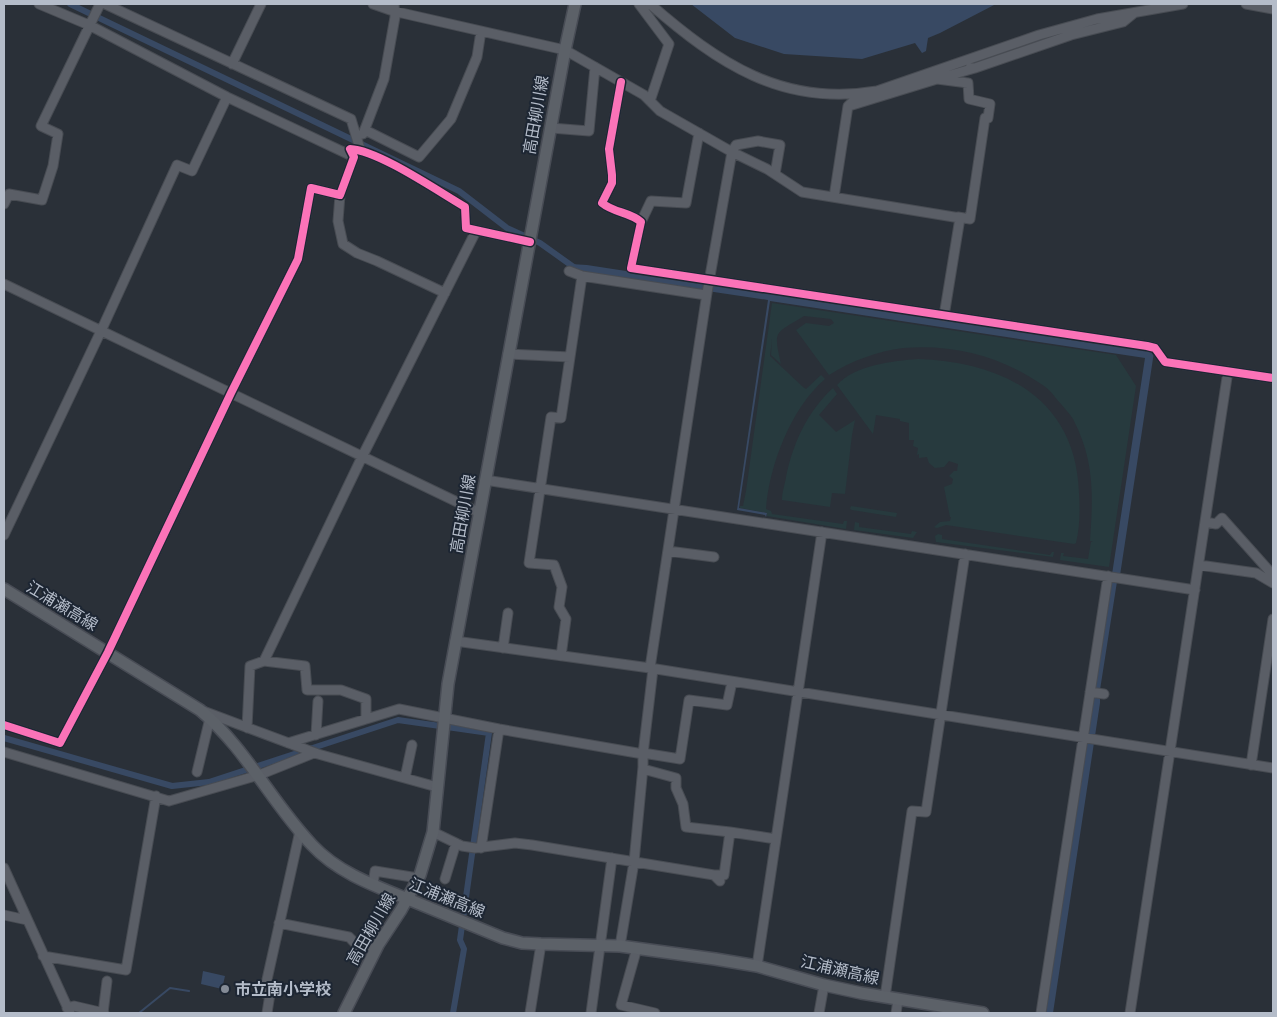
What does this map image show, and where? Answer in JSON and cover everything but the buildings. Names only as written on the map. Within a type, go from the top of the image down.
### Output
[{"type":"main road","name":"高田柳川線","points":[[344,1013],[378,944],[418,878],[433,832],[432,786],[455,641],[575,4]]},
{"type":"main road","name":"江浦瀬高線","points":[[4,589],[108,652],[210,718],[245,756],[312,845],[332,862],[358,878],[503,938],[522,943],[601,944],[757,966],[824,985],[898,1000],[982,1013]]},
{"type":"street","points":[[39,4],[89,25],[227,97],[354,156]]},
{"type":"street","points":[[4,204],[9,194],[42,200],[52,166],[58,134],[41,126],[100,4]]},
{"type":"street","points":[[105,4],[351,119],[360,146],[466,207],[466,228],[476,232],[530,242]]},
{"type":"street","points":[[232,64],[261,4]]},
{"type":"street","points":[[373,4],[393,7],[481,31],[565,50],[644,96],[701,135],[775,174],[802,192],[970,219],[985,118],[988,118],[990,104],[969,99],[968,83],[938,80]]},
{"type":"street","points":[[639,4],[669,44],[656,106]]},
{"type":"street","points":[[650,4],[698,43],[763,81],[811,93],[828,95],[860,94],[877,91],[1039,35],[1097,19],[1183,4]]},
{"type":"street","points":[[1246,4],[1273,9]]},
{"type":"street","points":[[360,146],[384,79],[395,18],[393,7]]},
{"type":"street","points":[[848,106],[938,80],[1071,35],[1123,22],[1134,13]]},
{"type":"street","points":[[365,130],[419,157],[451,120],[477,57],[481,31]]},
{"type":"street","points":[[551,128],[589,131],[594,67]]},
{"type":"street","points":[[946,67],[975,68]]},
{"type":"street","points":[[621,82],[609,149],[612,183],[602,203],[610,209],[634,217],[641,222]]},
{"type":"street","points":[[834,197],[848,106],[860,94]]},
{"type":"street","points":[[4,535],[177,165],[192,171],[227,97]]},
{"type":"street","points":[[701,135],[686,203],[651,201],[641,222],[631,268],[1148,346],[1155,348],[1165,362],[1273,378]]},
{"type":"street","points":[[701,135],[738,144],[758,141],[780,145],[775,174]]},
{"type":"street","points":[[620,946],[634,862],[651,669],[674,509],[706,294],[732,152],[738,144]]},
{"type":"street","points":[[360,146],[350,149],[354,156],[340,194],[338,221],[343,244],[357,253],[445,293]]},
{"type":"street","points":[[4,725],[60,743],[108,652],[231,393],[298,259],[311,188],[340,194]]},
{"type":"street","points":[[944,316],[960,218],[958,217]]},
{"type":"street","points":[[264,661],[362,457],[476,232]]},
{"type":"street","points":[[569,271],[582,276],[706,294]]},
{"type":"street","points":[[561,656],[566,619],[559,607],[562,587],[554,565],[529,564],[551,417],[561,418],[582,276]]},
{"type":"street","points":[[4,284],[480,513]]},
{"type":"street","points":[[508,354],[570,357]]},
{"type":"street","points":[[1130,1013],[1228,371]]},
{"type":"street","points":[[485,480],[1195,590]]},
{"type":"street","points":[[1205,522],[1216,524],[1222,518],[1273,576],[1273,583]]},
{"type":"street","points":[[757,966],[822,532]]},
{"type":"street","points":[[668,551],[714,557]]},
{"type":"street","points":[[885,997],[912,811],[926,812],[965,554]]},
{"type":"street","points":[[1199,565],[1256,573],[1273,583]]},
{"type":"street","points":[[1042,1013],[1084,738],[1097,693],[1109,576]]},
{"type":"street","points":[[503,648],[508,613]]},
{"type":"street","points":[[1251,764],[1273,619]]},
{"type":"street","points":[[455,641],[651,669],[1273,768]]},
{"type":"street","points":[[246,728],[250,666],[264,661],[305,666],[307,690],[341,690],[366,699],[366,719]]},
{"type":"street","points":[[291,744],[399,709],[499,729],[680,759],[690,700],[727,705],[732,682]]},
{"type":"street","points":[[316,735],[318,701]]},
{"type":"street","points":[[200,710],[316,754],[432,786]]},
{"type":"street","points":[[197,772],[210,718]]},
{"type":"street","points":[[483,848],[499,729]]},
{"type":"street","points":[[405,778],[412,745]]},
{"type":"street","points":[[4,752],[169,800],[316,754]]},
{"type":"street","points":[[643,768],[676,778],[676,788],[683,804],[686,827],[776,838]]},
{"type":"street","points":[[43,956],[126,970],[156,796]]},
{"type":"street","points":[[266,1013],[270,994],[264,992],[300,830]]},
{"type":"street","points":[[433,832],[459,844],[483,848],[515,843],[612,858],[717,878],[724,875],[730,832]]},
{"type":"street","points":[[445,879],[459,844]]},
{"type":"street","points":[[591,1013],[612,858]]},
{"type":"street","points":[[4,868],[69,1011],[74,1006],[103,1013],[107,981]]},
{"type":"street","points":[[373,884],[375,871],[418,878]]},
{"type":"street","points":[[4,915],[27,920]]},
{"type":"street","points":[[279,922],[349,937],[359,947],[378,944]]},
{"type":"street","points":[[530,1013],[542,944]]},
{"type":"street","points":[[637,948],[621,1005],[655,1013]]},
{"type":"street","points":[[819,1013],[824,985]]},
{"type":"street","points":[[896,1013],[898,1000]]},
{"type":"green space","points":[[772,303],[1116,355],[1136,386],[1109,567],[1060,560],[1061,553],[1064,553],[1063,556],[1088,559],[1091,542],[1093,541],[1090,541],[1091,479],[1085,449],[1073,419],[1047,388],[1001,362],[953,349],[920,347],[903,348],[874,354],[855,361],[829,375],[796,330],[806,323],[829,326],[834,323],[831,319],[804,316],[782,330],[777,338],[781,364],[771,355],[772,339],[770,356],[803,387],[806,389],[821,375],[825,379],[802,406],[784,439],[772,475],[766,509],[771,511],[772,514],[843,524],[844,521],[847,521],[846,529],[767,516],[767,513],[740,508],[740,506],[743,506],[746,491]]},
{"type":"green space","points":[[918,359],[949,362],[979,368],[1006,378],[1030,392],[1049,410],[1065,433],[1075,460],[1080,505],[1076,543],[946,525],[934,527],[940,522],[950,521],[951,517],[944,487],[952,484],[953,479],[949,476],[954,471],[957,471],[958,464],[949,461],[944,467],[935,468],[929,463],[927,457],[919,458],[919,454],[917,455],[918,448],[913,446],[914,440],[909,440],[909,423],[900,421],[900,419],[876,415],[873,434],[837,385],[854,373],[875,365]]},
{"type":"green space","points":[[833,388],[837,394],[819,415],[836,432],[855,420],[845,494],[832,493],[830,507],[782,500],[789,464],[802,429],[816,407]]},
{"type":"green space","points":[[851,506],[897,513],[896,517],[852,510],[850,509]]},
{"type":"green space","points":[[855,522],[859,523],[859,527],[911,534],[912,531],[917,532],[913,538],[854,530]]},
{"type":"green space","points":[[938,534],[942,535],[942,539],[1050,555],[1054,552],[1053,557],[936,542],[935,536]]},
{"type":"water","points":[[691,4],[996,4],[928,38],[926,51],[922,53],[915,43],[862,59],[784,54],[735,38]]},
{"type":"water","points":[[570,264],[587,265],[1154,352],[1119,582],[1111,581],[1145,358],[770,301],[739,508],[767,513],[766,517],[765,515],[737,510],[768,300],[587,273],[573,270],[568,266]]},
{"type":"water","points":[[1094,697],[1100,698],[1100,703],[1053,1013],[1045,1013],[1092,700]]},
{"type":"water","points":[[203,971],[225,976],[222,989],[201,984]]},
{"type":"waterway","points":[[70,4],[459,191],[507,228],[540,243],[575,268]]},
{"type":"waterway","points":[[1096,696],[1115,575]]},
{"type":"waterway","points":[[4,738],[172,786],[209,782],[398,720],[489,733],[460,940],[464,949],[453,1013]]},
{"type":"waterway","points":[[139,1013],[170,988],[189,991]]},
{"type":"cycle path","points":[[621,82],[609,149],[612,183],[602,203],[641,222],[631,268],[1147,346],[1155,348],[1165,362],[1273,378]]},
{"type":"cycle path","points":[[4,725],[60,743],[108,652],[231,393],[298,259],[311,188],[340,195],[354,157],[350,149],[362,151],[392,164],[465,207],[466,228],[530,242]]},
{"type":"place","name":"市立南小学校","points":[[225,989]]}]
